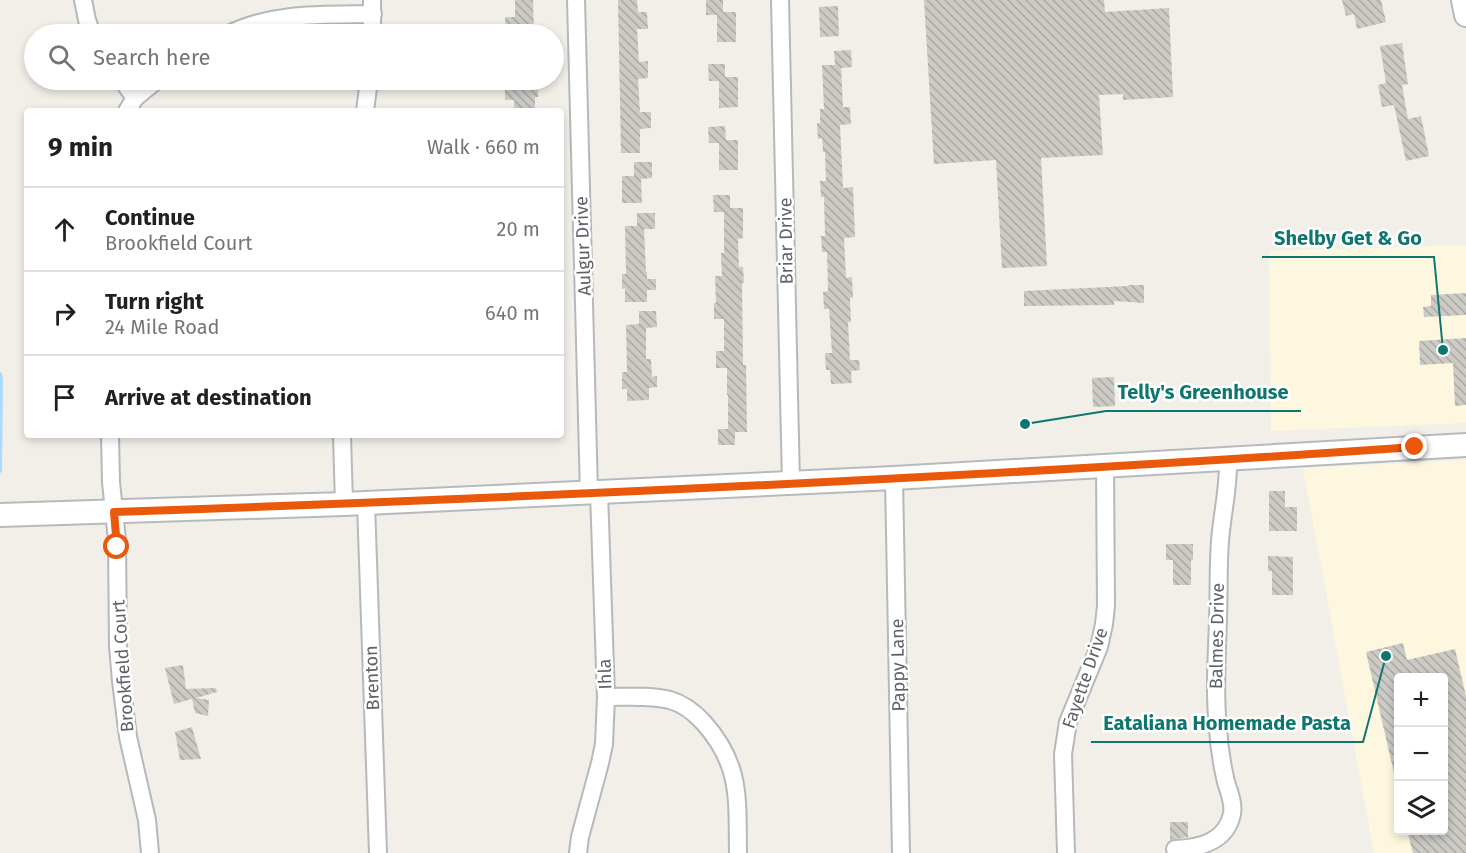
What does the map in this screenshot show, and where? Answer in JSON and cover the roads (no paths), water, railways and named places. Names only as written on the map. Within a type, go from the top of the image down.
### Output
[{"type":"street","points":[[84,0],[88,24]]},
{"type":"street","name":"Aulgur Drive","points":[[576,0],[594,492]]},
{"type":"street","name":"Briar Drive","points":[[780,0],[792,483]]},
{"type":"street","points":[[1463,0],[1466,15]]},
{"type":"street","points":[[252,24],[372,7],[372,24]]},
{"type":"street","points":[[131,104],[146,90]]},
{"type":"street","points":[[365,108],[368,90]]},
{"type":"street","name":"Brookfield Court","points":[[110,438],[111,482],[117,540],[118,646],[121,681],[132,753],[147,820],[150,853]]},
{"type":"street","name":"Brenton","points":[[343,438],[355,503],[378,853]]},
{"type":"street","points":[[1,515],[355,503],[792,483],[1466,445]]},
{"type":"street","name":"Balmes Drive","points":[[1175,849],[1204,846],[1217,838],[1226,828],[1232,813],[1232,801],[1220,749],[1215,683],[1220,541],[1228,459]]},
{"type":"street","name":"Fayette Drive","points":[[1066,853],[1063,754],[1065,739],[1068,722],[1099,647],[1105,615],[1105,466]]},
{"type":"street","name":"Pappy Lane","points":[[894,478],[901,853]]},
{"type":"street","name":"Ihla","points":[[578,853],[580,837],[602,754],[606,697],[594,492]]},
{"type":"street","points":[[606,697],[670,700],[688,709],[713,733],[727,755],[735,778],[738,853]]},
{"type":"waterway","points":[[0,374],[0,471]]},
{"type":"place","name":"Shelby Get & Go","points":[[1443,350]]},
{"type":"place","name":"Telly's Greenhouse","points":[[1025,424]]},
{"type":"place","name":"Eataliana Homemade Pasta","points":[[1386,656]]}]
